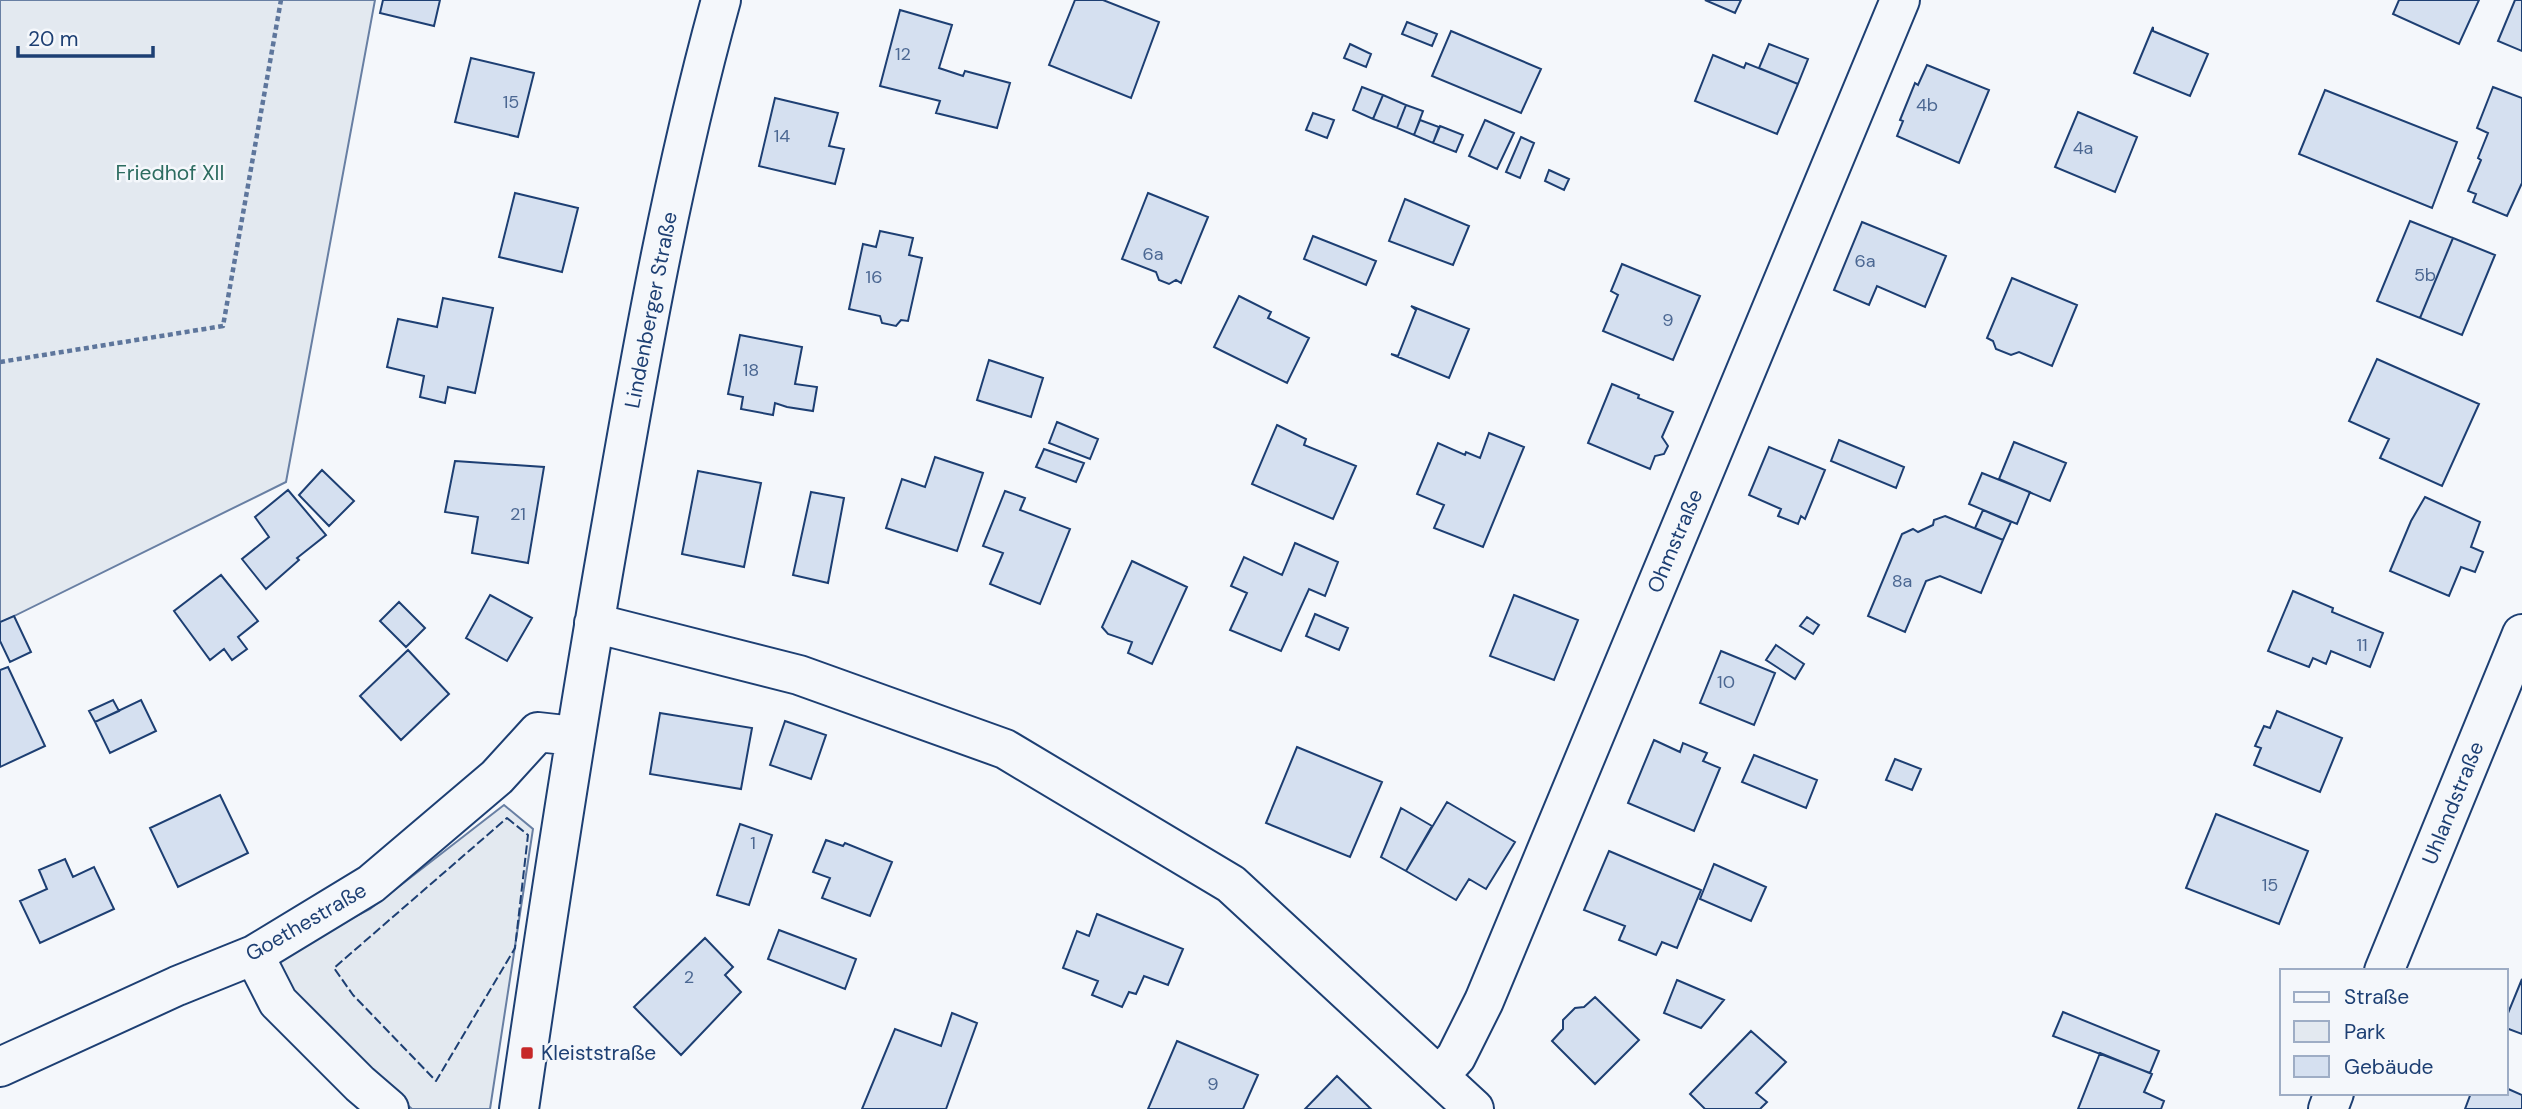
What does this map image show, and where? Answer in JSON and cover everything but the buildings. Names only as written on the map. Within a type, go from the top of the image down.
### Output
[{"type":"street","name":"Lindenberger Straße","points":[[594,623],[642,345],[701,71],[721,0]]},
{"type":"street","name":"Ohmstraße","points":[[1440,1075],[1456,1057],[1484,1001],[1900,0]]},
{"type":"street","points":[[519,1109],[574,736],[594,623],[799,675],[1005,750],[1231,884],[1474,1109]]},
{"type":"street","name":"Uhlandstraße","points":[[2385,969],[2515,673],[2522,634]]},
{"type":"street","name":"Goethestraße","points":[[0,1067],[177,986],[254,955],[372,884],[497,777],[538,732],[574,736]]},
{"type":"street","points":[[254,955],[278,1002],[360,1084],[389,1109]]},
{"type":"path","points":[[0,362],[223,326],[281,0]]},
{"type":"green space","name":"Friedhof XII","points":[[0,0],[375,0],[286,482],[0,623]]},
{"type":"green space","points":[[504,805],[533,829],[490,1109],[412,1109],[288,998],[268,962],[370,909]]},
{"type":"fence","points":[[507,818],[528,835],[515,948],[436,1081],[353,995],[334,968],[507,818]]},
{"type":"place","name":"Kleiststraße","points":[[527,1053]]}]
